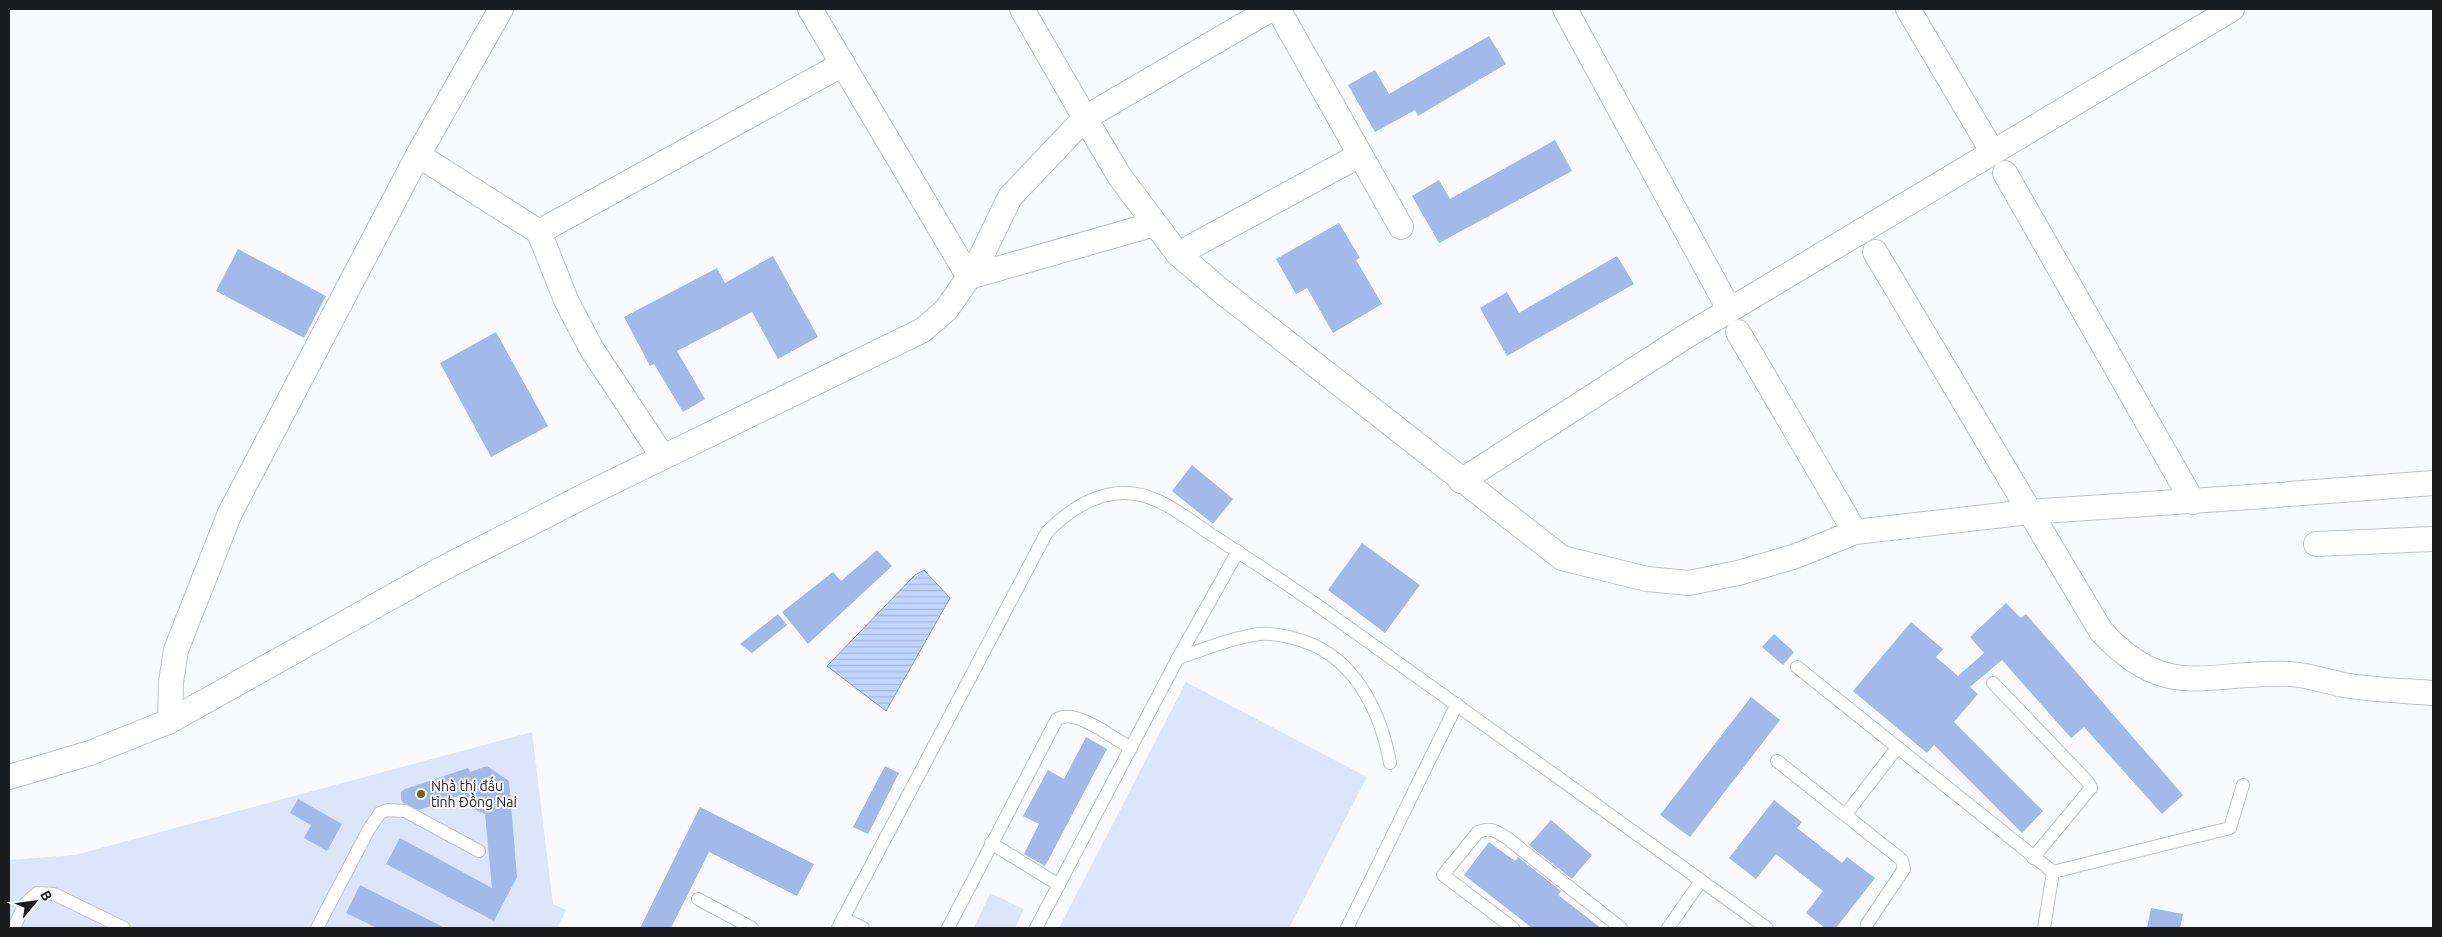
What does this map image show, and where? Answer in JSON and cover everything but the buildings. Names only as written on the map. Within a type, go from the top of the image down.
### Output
[{"type":"street","points":[[170,721],[171,682],[176,650],[230,514],[418,155],[501,9]]},
{"type":"street","points":[[810,9],[969,277]]},
{"type":"street","points":[[1022,9],[1120,177],[1178,254],[1461,481],[1562,558],[1647,580],[1689,583],[1738,574],[1791,558],[1855,532],[2029,512],[2193,502],[2433,483]]},
{"type":"street","points":[[9,777],[90,753],[170,721],[436,572],[663,457],[923,330],[946,310],[976,267],[1010,197],[1085,118],[1271,9]]},
{"type":"street","points":[[1278,9],[1400,227]]},
{"type":"street","points":[[1565,9],[1730,309]]},
{"type":"street","points":[[1908,9],[1992,151]]},
{"type":"street","points":[[1461,481],[1730,309],[2232,9]]},
{"type":"street","points":[[539,232],[843,64]]},
{"type":"street","points":[[418,155],[539,232],[566,300],[591,348],[663,457]]},
{"type":"street","points":[[1178,254],[1360,155]]},
{"type":"street","points":[[2005,173],[2193,502]]},
{"type":"street","points":[[969,277],[1155,224]]},
{"type":"street","points":[[1875,252],[2101,632],[2118,650],[2143,667],[2177,678],[2203,679],[2291,674],[2351,686],[2433,693]]},
{"type":"street","points":[[1738,332],[1855,532]]},
{"type":"street","points":[[2316,544],[2433,539]]},
{"type":"lane","points":[[863,928],[840,923],[1047,532],[1064,515],[1096,498],[1112,494],[1135,494],[1154,499],[1238,551],[1457,704],[1767,928]]},
{"type":"lane","points":[[1036,928],[1178,658],[1238,551]]},
{"type":"lane","points":[[1178,658],[1229,640],[1260,634],[1284,636],[1317,647],[1336,659],[1361,685],[1380,722],[1390,763]]},
{"type":"lane","points":[[1798,667],[2052,872]]},
{"type":"lane","points":[[1993,683],[2088,782],[2091,788],[2033,858]]},
{"type":"lane","points":[[1347,928],[1457,704]]},
{"type":"lane","points":[[948,928],[1057,719],[1065,715],[1077,717],[1131,748]]},
{"type":"lane","points":[[1846,814],[1898,748]]},
{"type":"lane","points":[[1776,761],[1846,814],[1902,860],[1904,869],[1867,924]]},
{"type":"lane","points":[[2052,872],[2230,828],[2243,785]]},
{"type":"lane","points":[[317,928],[369,829],[380,813],[387,810],[406,811],[479,851]]},
{"type":"lane","points":[[1513,928],[1443,875],[1478,832],[1486,828],[1495,830],[1507,838],[1621,928]]},
{"type":"lane","points":[[992,844],[1059,885]]},
{"type":"lane","points":[[2044,928],[2052,872]]},
{"type":"lane","points":[[1668,928],[1701,881]]},
{"type":"lane","points":[[14,928],[24,905],[38,893],[54,894],[124,928]]},
{"type":"lane","points":[[698,899],[752,928]]},
{"type":"shaded area","points":[[1186,682],[1367,777],[1289,928],[1059,928]]},
{"type":"shaded area","name":"Nhà thi đấu tỉnh Đồng Nai","points":[[532,732],[553,904],[566,910],[557,928],[9,928],[9,860],[75,855]]},
{"type":"shaded area","points":[[990,893],[1024,909],[1015,928],[974,928]]},
{"type":"water","points":[[924,570],[950,598],[886,711],[827,666],[915,575]]},
{"type":"place","name":"Nhà thi đấu tỉnh Đồng Nai","points":[[421,794]]}]
